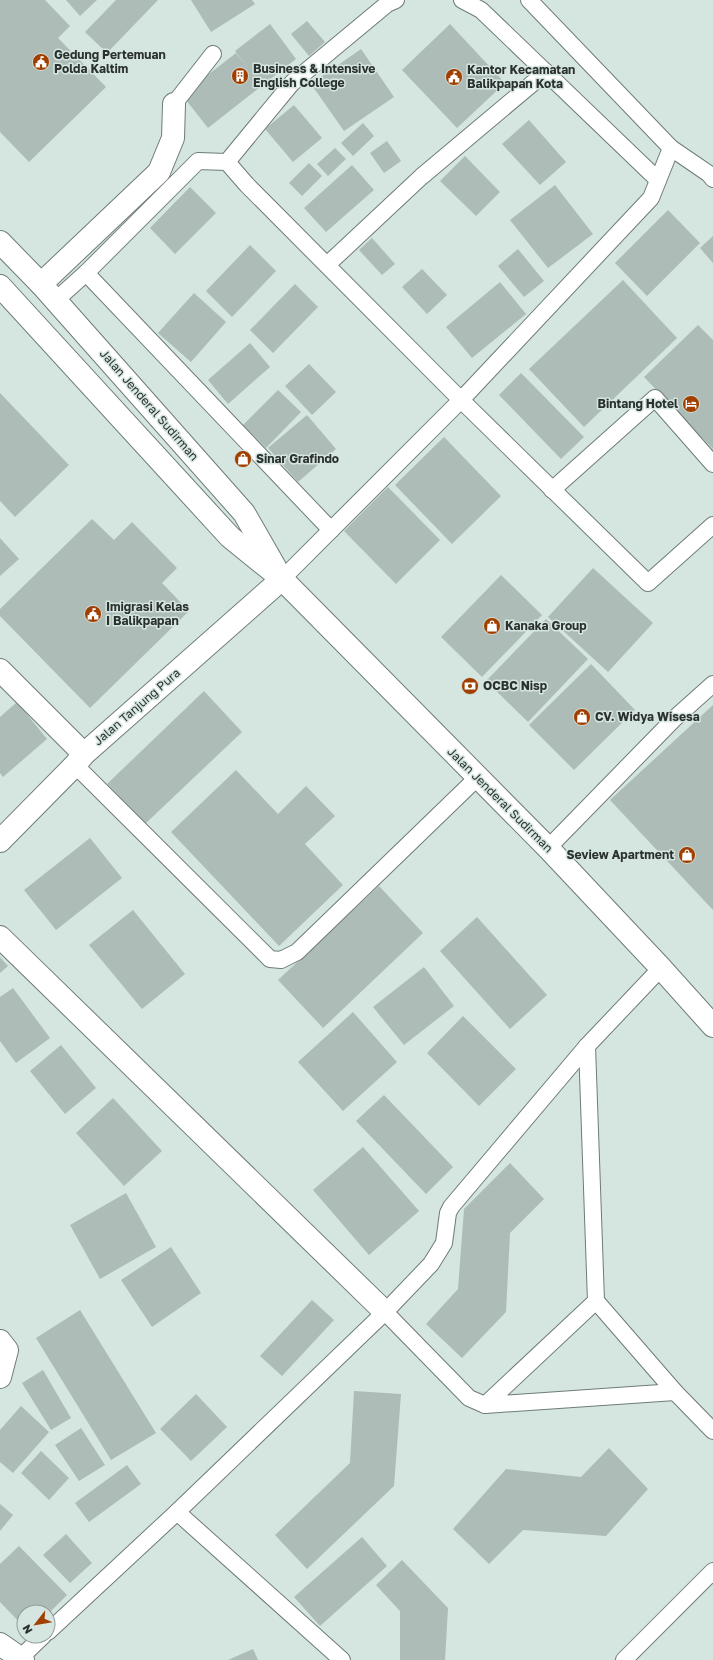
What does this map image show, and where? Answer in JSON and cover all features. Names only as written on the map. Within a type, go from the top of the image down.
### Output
[{"type":"main road","points":[[42,284],[159,172],[173,138],[174,104]]},
{"type":"main road","name":"Jalan Jenderal Sudirman","points":[[0,242],[42,284],[244,513],[282,579]]},
{"type":"main road","name":"Jalan Jenderal Sudirman","points":[[0,286],[230,537],[282,579],[548,848],[661,968],[713,1026]]},
{"type":"main road","name":"Jalan Tanjung Pura","points":[[0,841],[79,760],[282,579]]},
{"type":"main road","points":[[0,670],[79,760]]},
{"type":"main road","points":[[0,937],[385,1312]]},
{"type":"main road","points":[[0,1341],[7,1350],[0,1378]]},
{"type":"main road","points":[[0,1644],[21,1659]]},
{"type":"lane","points":[[227,162],[292,83],[387,4],[396,0]]},
{"type":"lane","points":[[462,0],[482,10],[658,180]]},
{"type":"lane","points":[[529,0],[671,148],[709,174],[713,179]]},
{"type":"lane","points":[[174,104],[213,54]]},
{"type":"lane","points":[[327,265],[421,178],[546,72]]},
{"type":"lane","points":[[282,579],[461,400],[652,198],[671,148]]},
{"type":"lane","points":[[56,300],[86,273],[198,161],[227,162],[247,185],[461,400],[648,583],[713,525]]},
{"type":"lane","points":[[86,273],[331,530]]},
{"type":"lane","points":[[552,490],[655,398],[713,464]]},
{"type":"lane","points":[[548,848],[675,718],[713,684]]},
{"type":"lane","points":[[79,760],[270,959],[281,960],[298,952],[478,778]]},
{"type":"lane","points":[[56,1625],[177,1512],[385,1312],[431,1264],[444,1243],[448,1212],[451,1207],[588,1046],[661,968]]},
{"type":"lane","points":[[588,1046],[596,1301],[675,1392],[713,1431]]},
{"type":"lane","points":[[485,1405],[596,1301]]},
{"type":"lane","points":[[385,1312],[469,1398],[485,1405],[675,1392]]},
{"type":"lane","points":[[177,1512],[342,1660]]},
{"type":"lane","points":[[624,1660],[713,1571]]},
{"type":"lane","points":[[21,1659],[35,1644]]},
{"type":"building","name":"Gedung Pertemuan Polda Kaltim","points":[[0,0],[45,0],[70,26],[58,38],[106,87],[29,162],[0,132]]},
{"type":"building","points":[[66,0],[97,0],[80,16]]},
{"type":"building","points":[[116,0],[158,0],[107,53],[85,32]]},
{"type":"building","points":[[191,0],[252,0],[255,4],[211,32]]},
{"type":"building","points":[[307,21],[325,42],[309,56],[291,34]]},
{"type":"building","points":[[270,24],[296,59],[208,128],[182,95],[236,53],[250,70],[235,51]]},
{"type":"building","name":"Kantor Kecamatan Balikpapan Kota","points":[[450,24],[505,83],[457,128],[402,70]]},
{"type":"building","points":[[361,49],[394,97],[344,131],[311,84]]},
{"type":"building","points":[[294,105],[322,138],[293,162],[265,129]]},
{"type":"building","points":[[529,120],[566,162],[540,185],[502,144]]},
{"type":"building","points":[[363,123],[374,136],[353,156],[341,143]]},
{"type":"building","points":[[387,141],[401,161],[384,173],[370,153]]},
{"type":"building","points":[[335,148],[346,159],[328,176],[317,164]]},
{"type":"building","points":[[465,156],[500,192],[476,216],[440,181]]},
{"type":"building","points":[[309,163],[322,176],[302,196],[289,183]]},
{"type":"building","points":[[352,165],[374,190],[326,232],[304,208]]},
{"type":"building","points":[[555,185],[593,234],[548,268],[510,220]]},
{"type":"building","points":[[190,187],[216,213],[175,254],[150,228]]},
{"type":"building","points":[[668,210],[700,243],[647,296],[615,263]]},
{"type":"building","points":[[713,236],[713,263],[700,248]]},
{"type":"building","points":[[372,238],[395,264],[382,275],[359,250]]},
{"type":"building","points":[[250,245],[276,271],[232,317],[206,291]]},
{"type":"building","points":[[518,249],[544,281],[524,297],[498,266]]},
{"type":"building","points":[[422,269],[447,295],[427,314],[402,287]]},
{"type":"building","points":[[623,280],[677,338],[584,427],[529,369]]},
{"type":"building","points":[[500,282],[526,314],[472,358],[446,327]]},
{"type":"building","points":[[295,284],[318,307],[273,353],[250,330]]},
{"type":"building","points":[[194,293],[226,322],[191,362],[158,333]]},
{"type":"building","name":"Bintang Hotel","points":[[698,325],[713,340],[713,449],[644,377]]},
{"type":"building","points":[[250,343],[270,367],[228,404],[208,380]]},
{"type":"building","points":[[309,364],[336,392],[312,415],[285,386]]},
{"type":"building","points":[[521,373],[584,437],[561,459],[499,395]]},
{"type":"building","points":[[278,390],[301,412],[266,448],[243,425]]},
{"type":"building","points":[[0,393],[69,465],[15,517],[0,501]]},
{"type":"building","points":[[307,415],[336,449],[298,482],[268,448]]},
{"type":"building","points":[[444,437],[501,496],[452,544],[395,485]]},
{"type":"building","points":[[388,487],[440,540],[396,584],[344,531]]},
{"type":"building","name":"Imigrasi Kelas I Balikpapan","points":[[92,519],[114,540],[132,522],[177,568],[162,583],[189,611],[90,708],[0,616],[0,609]]},
{"type":"building","points":[[0,538],[19,559],[0,576]]},
{"type":"building","points":[[593,568],[653,623],[608,672],[548,617]]},
{"type":"building","name":"Kanaka Group","points":[[501,575],[542,615],[482,677],[441,637]]},
{"type":"building","points":[[546,619],[588,659],[528,722],[486,681]]},
{"type":"building","name":"CV. Widya Wisesa","points":[[591,664],[635,710],[574,770],[529,725]]},
{"type":"building","points":[[204,691],[242,732],[145,824],[107,784]]},
{"type":"building","points":[[17,702],[47,739],[3,777],[0,773],[0,717]]},
{"type":"building","name":"Seview Apartment","points":[[713,705],[713,910],[610,800]]},
{"type":"building","points":[[236,770],[278,814],[306,786],[335,816],[305,844],[343,885],[279,946],[171,832]]},
{"type":"building","points":[[90,838],[122,878],[56,930],[24,890]]},
{"type":"building","points":[[379,886],[423,933],[323,1028],[278,980]]},
{"type":"building","points":[[133,910],[185,974],[142,1009],[89,945]]},
{"type":"building","points":[[477,917],[547,995],[510,1029],[440,951]]},
{"type":"building","points":[[0,957],[8,966],[0,973]]},
{"type":"building","points":[[424,967],[454,1006],[404,1045],[373,1007]]},
{"type":"building","points":[[13,988],[50,1038],[16,1063],[0,1041],[0,997]]},
{"type":"building","points":[[353,1012],[397,1062],[343,1111],[298,1062]]},
{"type":"building","points":[[463,1016],[516,1069],[479,1106],[427,1053]]},
{"type":"building","points":[[61,1045],[96,1088],[65,1114],[30,1071]]},
{"type":"building","points":[[384,1095],[453,1167],[426,1194],[356,1121]]},
{"type":"building","points":[[113,1098],[162,1151],[124,1186],[76,1133]]},
{"type":"building","points":[[363,1147],[419,1211],[369,1255],[313,1190]]},
{"type":"building","points":[[510,1163],[544,1199],[510,1233],[506,1312],[462,1358],[426,1324],[458,1289],[464,1209]]},
{"type":"building","points":[[126,1193],[156,1247],[100,1279],[70,1225]]},
{"type":"building","points":[[171,1247],[201,1293],[152,1327],[121,1280]]},
{"type":"building","points":[[312,1300],[334,1320],[282,1376],[260,1356]]},
{"type":"building","points":[[80,1310],[156,1433],[111,1460],[36,1338]]},
{"type":"building","points":[[43,1370],[71,1418],[51,1430],[22,1383]]},
{"type":"building","points":[[354,1391],[401,1394],[394,1486],[307,1569],[275,1535],[350,1463]]},
{"type":"building","points":[[196,1394],[227,1427],[191,1461],[160,1429]]},
{"type":"building","points":[[21,1406],[49,1432],[13,1473],[0,1462],[0,1430]]},
{"type":"building","points":[[81,1428],[105,1465],[79,1481],[55,1445]]},
{"type":"building","points":[[609,1448],[648,1489],[606,1536],[523,1530],[489,1564],[453,1529],[506,1469],[581,1477]]},
{"type":"building","points":[[41,1451],[69,1478],[49,1500],[21,1473]]},
{"type":"building","points":[[127,1465],[141,1484],[89,1522],[75,1503]]},
{"type":"building","points":[[0,1504],[13,1515],[0,1531]]},
{"type":"building","points":[[66,1534],[92,1563],[70,1583],[43,1555]]},
{"type":"building","points":[[362,1537],[387,1566],[320,1626],[294,1597]]},
{"type":"building","points":[[19,1546],[67,1595],[56,1606],[56,1604],[16,1604],[16,1619],[0,1602],[0,1564]]},
{"type":"building","points":[[402,1560],[448,1608],[445,1660],[400,1660],[400,1611],[376,1585]]},
{"type":"building","points":[[253,1649],[258,1660],[228,1660]]},
{"type":"place","name":"Gedung Pertemuan Polda Kaltim","points":[[41,62]]},
{"type":"place","name":"Business & Intensive English College","points":[[240,76]]},
{"type":"place","name":"Kantor Kecamatan Balikpapan Kota","points":[[454,77]]},
{"type":"place","name":"Bintang Hotel","points":[[691,404]]},
{"type":"place","name":"Sinar Grafindo","points":[[243,459]]},
{"type":"place","name":"Imigrasi Kelas I Balikpapan","points":[[93,614]]},
{"type":"place","name":"Kanaka Group","points":[[492,626]]},
{"type":"place","name":"OCBC Nisp","points":[[470,686]]},
{"type":"place","name":"CV. Widya Wisesa","points":[[582,717]]},
{"type":"place","name":"Seview Apartment","points":[[687,855]]}]
